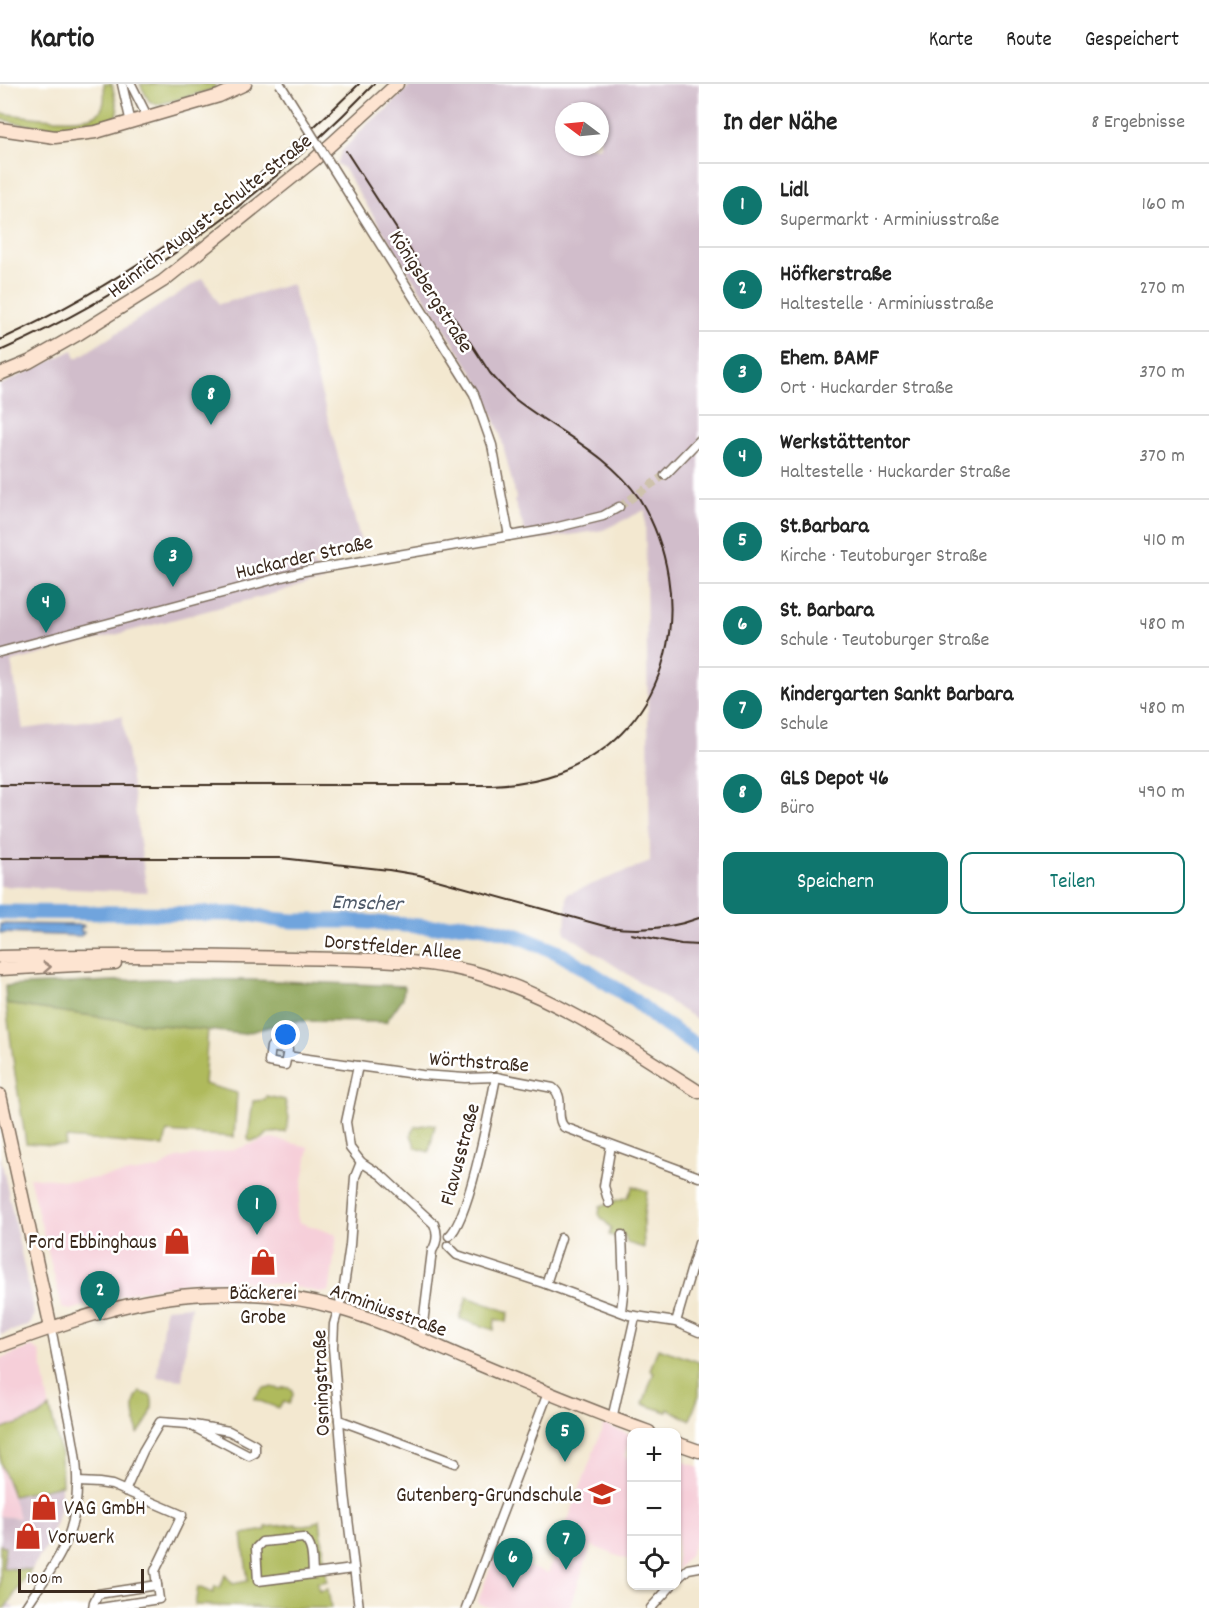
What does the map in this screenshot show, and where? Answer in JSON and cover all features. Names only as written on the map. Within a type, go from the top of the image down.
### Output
[{"type":"main road","points":[[0,129],[73,136],[148,118],[219,96],[245,84]]},
{"type":"main road","name":"Heinrich-August-Schulte-Straße","points":[[0,374],[29,362],[80,333],[163,280],[314,160],[397,84]]},
{"type":"main road","name":"Dorstfelder Allee","points":[[0,969],[197,956]]},
{"type":"main road","name":"Dorstfelder Allee","points":[[0,957],[197,956],[400,962],[443,967],[487,976],[535,995],[579,1018],[699,1092]]},
{"type":"main road","points":[[0,1095],[51,1328]]},
{"type":"main road","name":"Arminiusstraße","points":[[0,1346],[51,1328],[159,1299],[204,1294],[263,1296],[310,1301],[339,1308],[638,1428]]},
{"type":"main road","points":[[681,1445],[699,1451]]},
{"type":"street","points":[[122,84],[131,123]]},
{"type":"street","points":[[131,84],[148,118]]},
{"type":"street","name":"Königsbergstraße","points":[[280,84],[474,394],[492,445],[509,536]]},
{"type":"street","points":[[665,475],[699,440]]},
{"type":"street","name":"Huckarder Straße","points":[[0,652],[305,571],[580,522],[603,516],[618,507]]},
{"type":"street","name":"Wörthstraße","points":[[287,1056],[422,1075],[465,1078],[496,1077],[555,1088],[559,1095],[560,1120],[563,1126],[699,1178]]},
{"type":"street","points":[[358,1066],[346,1122],[350,1148],[360,1162],[381,1175],[434,1224],[437,1234],[436,1244],[432,1251],[421,1340]]},
{"type":"street","name":"Flavusstraße","points":[[448,1241],[457,1226],[472,1183],[496,1077]]},
{"type":"street","points":[[609,1203],[604,1186],[611,1145]]},
{"type":"street","name":"Osningstraße","points":[[359,1608],[353,1569],[333,1347],[334,1324],[350,1245],[356,1177],[360,1162]]},
{"type":"street","points":[[437,1234],[443,1233],[457,1255],[546,1284],[635,1317],[676,1322],[699,1332]]},
{"type":"street","points":[[621,1235],[624,1287],[621,1311]]},
{"type":"street","points":[[546,1284],[561,1238]]},
{"type":"street","points":[[436,1244],[442,1248],[448,1241]]},
{"type":"street","points":[[676,1322],[699,1244]]},
{"type":"street","points":[[612,1419],[635,1317]]},
{"type":"street","points":[[25,1608],[53,1566],[67,1539],[76,1504],[78,1482],[74,1437],[51,1328]]},
{"type":"street","points":[[466,1608],[548,1393]]},
{"type":"street","points":[[339,1420],[455,1463]]},
{"type":"street","points":[[125,1491],[143,1451],[160,1422],[188,1424],[229,1431],[255,1445],[255,1453],[249,1456],[188,1424]]},
{"type":"street","points":[[78,1482],[112,1485],[182,1515],[155,1571],[159,1599],[100,1608]]},
{"type":"street","points":[[313,1574],[310,1546],[303,1538],[262,1542],[256,1548],[258,1581],[353,1569]]},
{"type":"street","points":[[681,1575],[688,1569],[699,1567]]},
{"type":"street","points":[[93,1608],[98,1594],[157,1585]]},
{"type":"street","points":[[651,1608],[667,1590]]},
{"type":"shaded area","points":[[411,84],[699,84],[699,1021],[565,933],[567,894],[650,862],[645,510],[603,530],[529,541],[514,501],[516,498],[500,433],[481,386],[343,168],[337,164],[341,152],[367,124],[386,110]]},
{"type":"shaded area","points":[[203,278],[219,304],[292,284],[363,550],[309,560],[325,580],[11,662],[23,729],[122,716],[147,892],[0,886],[0,385],[73,350],[76,359]]},
{"type":"shaded area","points":[[271,1138],[309,1147],[297,1215],[299,1222],[337,1235],[328,1292],[287,1285],[239,1281],[187,1282],[135,1292],[70,1310],[62,1307],[29,1177],[76,1181],[157,1169],[177,1158],[236,1149]]},
{"type":"shaded area","points":[[0,1154],[34,1313],[29,1325],[0,1335]]},
{"type":"shaded area","points":[[191,1306],[182,1380],[157,1377],[165,1308]]},
{"type":"shaded area","points":[[32,1347],[40,1352],[60,1469],[20,1518],[0,1516],[0,1359]]},
{"type":"shaded area","points":[[604,1424],[627,1433],[624,1456],[627,1458],[627,1559],[592,1546],[595,1537],[569,1608],[542,1606],[541,1608],[491,1608],[477,1603],[495,1556],[548,1573]]},
{"type":"shaded area","points":[[681,1461],[699,1467],[699,1533],[690,1554],[681,1565]]},
{"type":"shaded area","points":[[61,1484],[61,1503],[44,1550],[9,1604],[15,1608],[0,1608],[0,1516],[20,1518],[11,1494]]},
{"type":"green space","points":[[104,84],[112,84],[118,112],[117,116],[104,121],[75,127],[59,127],[28,125],[0,119],[0,113],[53,119],[94,116],[103,105]]},
{"type":"green space","points":[[140,84],[215,84],[215,89],[157,105],[149,101]]},
{"type":"green space","points":[[154,979],[404,986],[403,998],[386,1022],[290,1021],[243,1034],[6,1004],[5,986]]},
{"type":"green space","points":[[6,1004],[151,1024],[208,1029],[204,1084],[237,1093],[234,1137],[167,1132],[164,1146],[66,1138],[65,1146],[26,1143]]},
{"type":"green space","points":[[266,1096],[285,1100],[289,1118],[286,1132],[268,1133],[262,1139],[250,1141],[248,1139],[253,1101],[265,1100]]},
{"type":"green space","points":[[435,1125],[429,1152],[416,1148],[411,1135],[415,1127]]},
{"type":"green space","points":[[633,1186],[647,1191],[643,1223],[644,1248],[627,1243],[625,1236],[609,1235],[611,1228],[599,1215],[600,1206],[628,1197]]},
{"type":"green space","points":[[467,1297],[509,1312],[506,1322],[495,1319],[494,1330],[460,1319]]},
{"type":"green space","points":[[658,1348],[699,1362],[699,1395],[690,1420],[668,1409],[667,1412],[643,1404],[654,1372],[650,1370]]},
{"type":"green space","points":[[263,1388],[292,1389],[293,1395],[289,1404],[284,1402],[278,1408],[254,1399]]},
{"type":"green space","points":[[140,1392],[151,1396],[152,1407],[138,1434],[134,1407]]},
{"type":"green space","points":[[50,1408],[61,1455],[62,1485],[13,1496],[0,1462],[0,1430],[37,1417]]},
{"type":"green space","points":[[320,1519],[327,1581],[317,1583],[319,1591],[328,1589],[331,1608],[195,1605],[198,1587],[213,1593],[215,1586],[220,1588],[225,1575],[233,1584],[248,1581],[242,1534],[266,1530],[266,1527],[312,1524]]},
{"type":"green space","points":[[0,1545],[5,1546],[3,1568],[31,1570],[5,1608],[0,1608]]},
{"type":"water","points":[[0,924],[83,925],[81,932],[84,932],[81,936],[0,933]]},
{"type":"waterway","name":"Emscher","points":[[0,912],[249,914],[293,921],[353,921],[431,927],[463,924],[485,927],[518,936],[559,953],[634,1000],[658,1020],[699,1047]]},
{"type":"tunnel","points":[[619,507],[665,475]]},
{"type":"railway","points":[[0,340],[98,288],[191,228],[278,159],[359,84]]},
{"type":"railway","points":[[0,351],[103,299],[200,236],[291,163],[374,84]]},
{"type":"railway","points":[[0,785],[492,785],[518,783],[559,773],[598,753],[628,726],[651,693],[665,656],[670,617],[668,576],[658,536],[639,498],[612,468],[515,399],[490,373],[346,151]]},
{"type":"railway","points":[[0,858],[281,858],[419,875],[608,927],[654,928],[677,925],[699,918]]},
{"type":"railway","points":[[631,934],[681,944],[699,945]]},
{"type":"place","name":"GLS Depot 46","points":[[211,425]]},
{"type":"place","name":"Ehem. BAMF","points":[[173,587]]},
{"type":"place","name":"Werkstättentor","points":[[46,633]]},
{"type":"place","name":"Lidl","points":[[257,1235]]},
{"type":"place","name":"Ford Ebbinghaus","points":[[177,1241]]},
{"type":"place","name":"Bäckerei Grobe","points":[[263,1262]]},
{"type":"place","name":"Höfkerstraße","points":[[100,1321]]},
{"type":"place","name":"St.Barbara","points":[[565,1462]]},
{"type":"place","name":"Gutenberg-Grundschule","points":[[602,1494]]},
{"type":"place","name":"VAG GmbH","points":[[44,1507]]},
{"type":"place","name":"Vorwerk","points":[[28,1536]]},
{"type":"place","name":"Kindergarten Sankt Barbara","points":[[566,1570]]},
{"type":"place","name":"St. Barbara","points":[[513,1588]]}]
